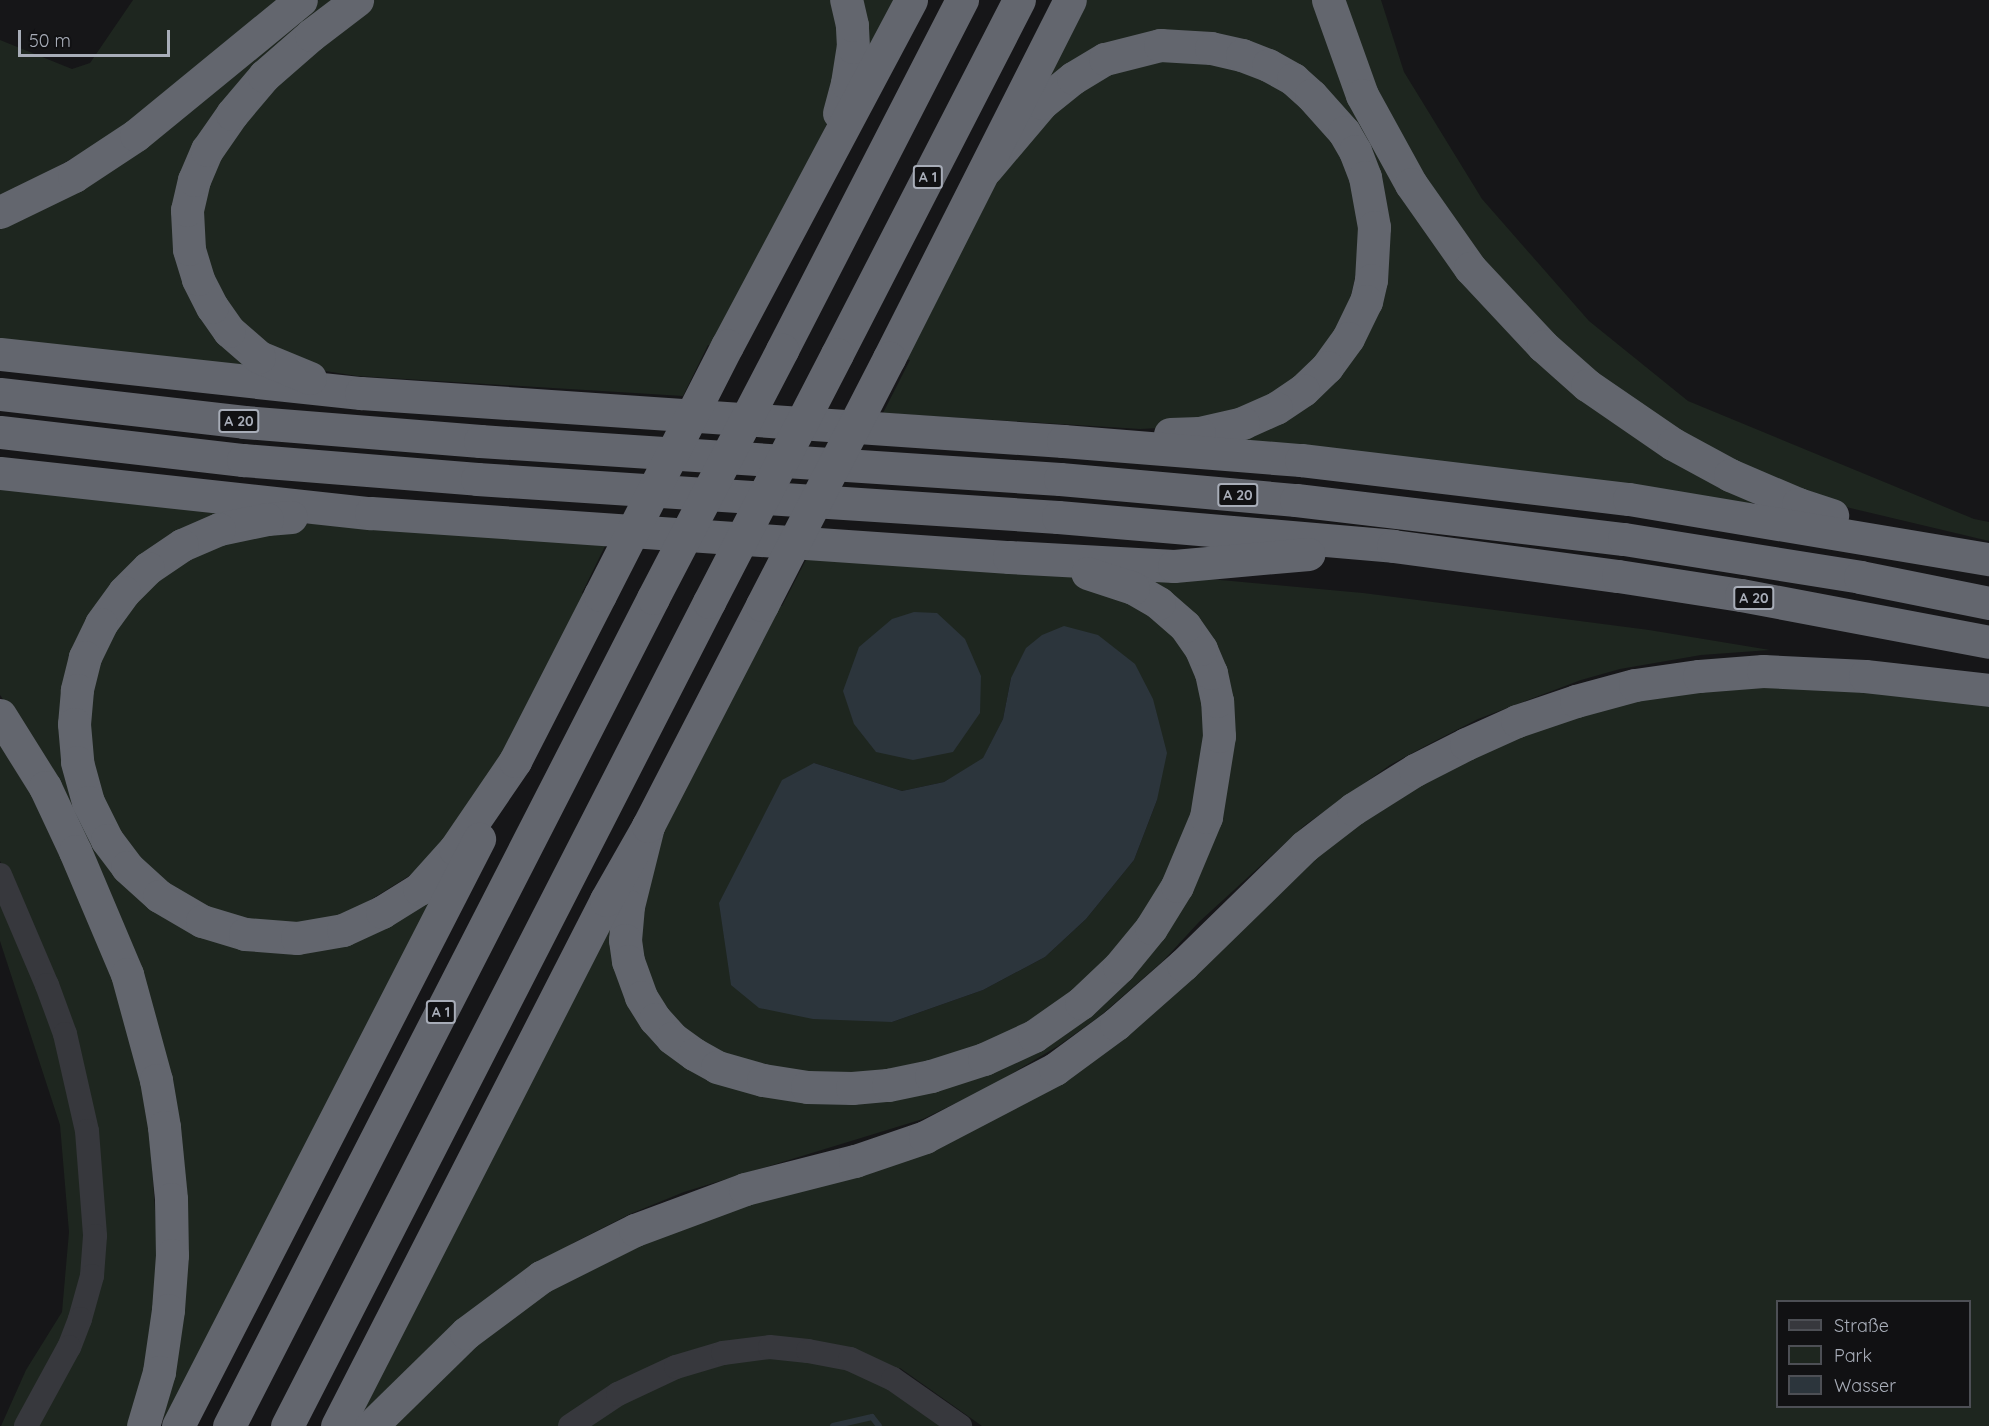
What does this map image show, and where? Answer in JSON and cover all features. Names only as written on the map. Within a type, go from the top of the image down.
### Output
[{"type":"highway","points":[[0,212],[74,176],[136,135],[301,0]]},
{"type":"highway","points":[[357,0],[311,35],[264,76],[232,114],[207,150],[194,180],[188,210],[189,249],[198,279],[212,307],[229,331],[259,357],[290,372],[361,393]]},
{"type":"highway","points":[[806,195],[838,115],[847,83],[853,47],[852,25],[846,0]]},
{"type":"highway","points":[[371,513],[267,519],[219,529],[182,545],[148,568],[124,592],[101,624],[85,657],[77,690],[74,724],[77,762],[87,802],[107,840],[128,867],[159,896],[202,921],[245,934],[297,938],[343,930],[382,912],[419,889],[455,849],[514,761],[727,346],[911,0]]},
{"type":"highway","name":"A 1","points":[[229,1426],[962,0]]},
{"type":"highway","name":"A 1","points":[[287,1426],[1019,0]]},
{"type":"highway","points":[[337,1426],[600,911],[648,826],[889,358],[1070,0]]},
{"type":"highway","points":[[1328,0],[1362,95],[1411,184],[1470,268],[1543,346],[1628,415],[1673,444],[1721,470],[1798,504],[1916,545]]},
{"type":"highway","points":[[986,169],[1042,103],[1072,78],[1105,59],[1160,45],[1211,48],[1242,55],[1293,79],[1329,112],[1355,151],[1365,177],[1374,227],[1374,260],[1366,301],[1348,339],[1327,367],[1303,390],[1276,408],[1243,423],[1199,433],[1064,441]]},
{"type":"highway","points":[[0,354],[249,383],[361,393],[1064,441],[1301,460],[1525,485],[1749,517],[1989,559]]},
{"type":"highway","name":"A 20","points":[[0,394],[244,422],[480,441],[1060,479],[1308,501],[1624,538],[1860,577],[1989,603]]},
{"type":"highway","name":"A 20","points":[[0,432],[278,463],[477,479],[1058,517],[1393,546],[1741,595],[1989,642]]},
{"type":"highway","points":[[0,473],[371,513],[1009,557],[1174,566],[1393,546]]},
{"type":"highway","points":[[648,826],[628,906],[626,940],[628,960],[641,997],[655,1019],[672,1038],[717,1066],[763,1080],[807,1087],[888,1085],[931,1076],[984,1059],[1034,1036],[1081,1003],[1119,967],[1151,928],[1177,886],[1193,854],[1206,817],[1214,780],[1219,736],[1217,701],[1212,673],[1201,649],[1185,626],[1159,603],[1133,588],[1106,577],[1009,557]]},
{"type":"highway","points":[[371,1426],[466,1333],[541,1277],[635,1230],[744,1189],[855,1161],[925,1137],[1055,1069],[1116,1024],[1183,965],[1305,846],[1353,809],[1415,770],[1466,744],[1517,721],[1576,701],[1635,685],[1699,676],[1763,671],[1864,676],[1989,690]]},
{"type":"highway","points":[[0,715],[45,788],[75,851],[127,974],[156,1080],[167,1157],[172,1255],[168,1310],[159,1371],[143,1426]]},
{"type":"highway","points":[[178,1426],[498,804],[514,761]]},
{"type":"street","points":[[0,876],[47,985],[65,1034],[87,1131],[95,1236],[92,1276],[80,1318],[69,1347],[26,1426]]},
{"type":"street","points":[[570,1426],[618,1394],[676,1367],[723,1353],[770,1347],[850,1359],[893,1379],[960,1426]]},
{"type":"green space","points":[[133,0],[279,0],[128,126],[0,200],[0,40],[72,69],[90,63]]},
{"type":"green space","points":[[319,0],[337,0],[292,36],[176,232],[269,371],[0,342],[0,227]]},
{"type":"green space","points":[[375,0],[838,0],[836,103],[814,153],[712,345],[708,345],[683,396],[357,376],[325,371],[292,362],[260,346],[222,303],[197,220],[211,162],[245,110],[360,9]]},
{"type":"green space","points":[[856,0],[900,0],[859,81]]},
{"type":"green space","points":[[1077,0],[1315,0],[1457,270],[1753,499],[1751,507],[1218,441],[1252,432],[1375,301],[1347,122],[1201,38],[1030,99]]},
{"type":"green space","points":[[1341,0],[1381,0],[1404,72],[1482,199],[1589,321],[1688,401],[1974,519],[1989,522],[1989,541],[1846,507],[1756,473],[1691,438],[1622,394],[1553,337],[1457,230],[1377,95]]},
{"type":"green space","points":[[1138,57],[1251,66],[1329,126],[1367,226],[1343,330],[1288,392],[1199,426],[1140,429],[883,413],[910,360],[904,359],[1008,156],[1036,120]]},
{"type":"green space","points":[[0,482],[245,506],[82,642],[92,833],[262,945],[451,871],[162,1426],[175,1357],[180,1173],[35,746],[0,695]]},
{"type":"green space","points":[[328,523],[608,540],[582,593],[585,594],[488,785],[433,861],[338,920],[260,926],[165,890],[102,810],[83,716],[110,626],[180,554],[278,525]]},
{"type":"green space","points":[[809,554],[1077,576],[1138,597],[1199,664],[1207,775],[1160,895],[1080,989],[984,1048],[850,1078],[743,1064],[670,1025],[634,952],[647,858],[777,606],[782,606]],"holes":[[[1011,678],[1157,800],[1134,860],[1086,919],[1045,957],[983,990],[892,1022],[814,763],[902,791],[944,782],[983,759],[1003,719]]]},
{"type":"green space","points":[[1134,572],[1363,593],[1649,630],[1770,650],[1701,655],[1620,669],[1581,680],[1478,719],[1390,765],[1305,825],[1199,922],[1163,961],[1100,1016],[1058,1046],[991,1086],[923,1119],[684,1192],[630,1214],[573,1243],[354,1426],[606,910],[623,976],[735,1084],[992,1068],[1177,904],[1224,689]]},
{"type":"green space","points":[[1773,680],[1989,704],[1989,1426],[982,1426],[900,1368],[893,1378],[960,1426],[389,1426],[440,1372],[570,1274],[634,1241],[935,1142],[1410,783],[1600,704]]},
{"type":"green space","points":[[0,734],[11,751],[113,970],[147,1092],[159,1270],[135,1426],[34,1426],[70,1358],[98,1184],[10,880],[0,861]]},
{"type":"green space","points":[[0,888],[64,1048],[90,1237],[74,1316],[21,1426],[1,1426],[26,1370],[62,1312],[69,1232],[60,1125],[0,941]]},
{"type":"water","points":[[914,612],[937,613],[965,639],[981,676],[980,713],[953,752],[913,760],[876,752],[854,724],[843,691],[859,647],[892,619]]},
{"type":"water","points":[[1064,626],[1098,635],[1135,664],[1153,699],[1167,753],[1157,800],[1134,860],[1086,919],[1045,957],[983,990],[892,1022],[813,1019],[759,1008],[731,985],[719,903],[782,780],[814,763],[902,791],[944,782],[983,758],[1003,719],[1011,678],[1026,648],[1042,635]]},
{"type":"waterway","points":[[833,1426],[872,1417],[879,1426]]}]
